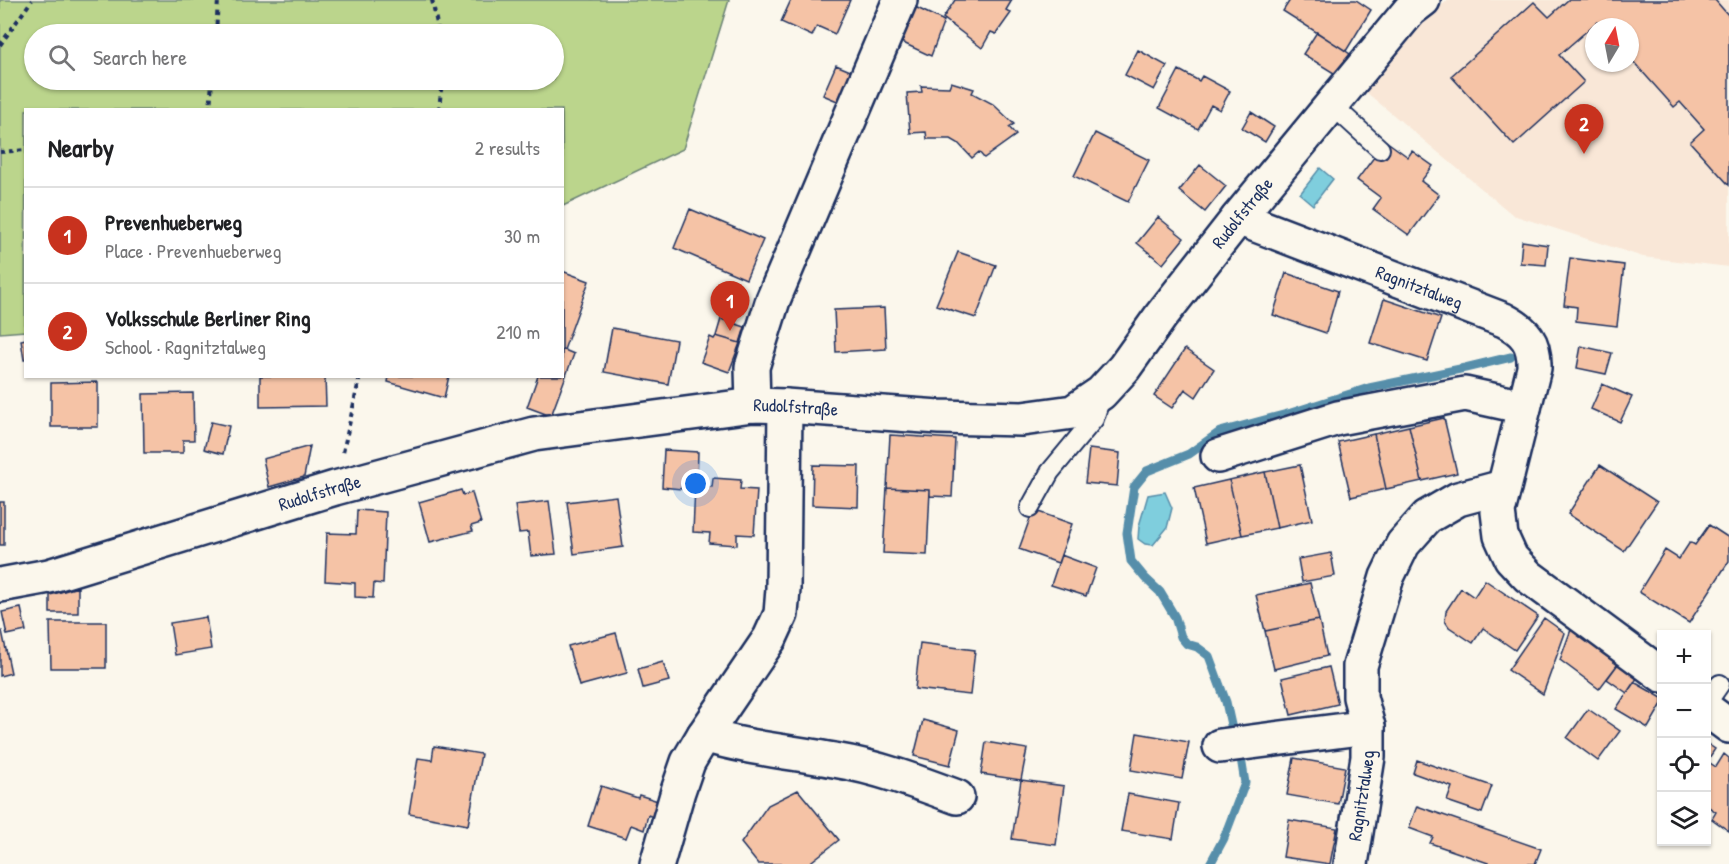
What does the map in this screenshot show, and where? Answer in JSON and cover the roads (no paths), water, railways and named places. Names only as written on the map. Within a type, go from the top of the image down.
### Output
[{"type":"street","points":[[657,864],[688,762],[770,638],[781,614],[783,589],[769,406],[752,367],[773,300],[900,0]]},
{"type":"street","name":"Rudolfstraße","points":[[0,585],[49,576],[335,488],[534,434],[769,406],[939,417],[1022,419],[1073,411],[1103,391],[1124,368],[1161,316],[1238,218],[1332,105],[1410,4]]},
{"type":"street","name":"Ragnitztalweg","points":[[1238,218],[1504,320],[1520,329],[1531,344],[1535,356],[1534,368],[1498,512],[1501,536],[1511,558],[1528,576],[1657,671]]},
{"type":"street","points":[[1218,456],[1338,418],[1465,394],[1524,407]]},
{"type":"street","name":"Ragnitztalweg","points":[[1351,864],[1368,757],[1368,727],[1360,697],[1360,666],[1387,577],[1403,544],[1427,517],[1458,499],[1503,487]]},
{"type":"street","points":[[1713,696],[1729,726]]},
{"type":"street","name":"Ragnitztalweg","points":[[1220,746],[1368,727]]},
{"type":"street","points":[[704,735],[723,741],[836,760],[893,774],[957,797]]},
{"type":"lane","points":[[1332,105],[1380,149]]},
{"type":"lane","points":[[1030,508],[1050,472],[1094,419],[1103,391]]},
{"type":"water","points":[[1320,168],[1333,179],[1313,205],[1300,194]]},
{"type":"water","points":[[1165,492],[1172,508],[1167,528],[1153,545],[1145,544],[1138,539],[1139,526],[1148,495]]},
{"type":"waterway","points":[[1233,734],[1226,702],[1209,656],[1197,647],[1187,644],[1181,637],[1175,617],[1160,592],[1131,561],[1127,533],[1134,487],[1147,471],[1189,454],[1220,432],[1291,413],[1369,388],[1511,357]]},
{"type":"waterway","points":[[1210,864],[1224,838],[1245,783],[1241,758]]},
{"type":"place","name":"Volksschule Berliner Ring","points":[[1584,154]]},
{"type":"place","name":"Prevenhueberweg","points":[[730,331]]}]
